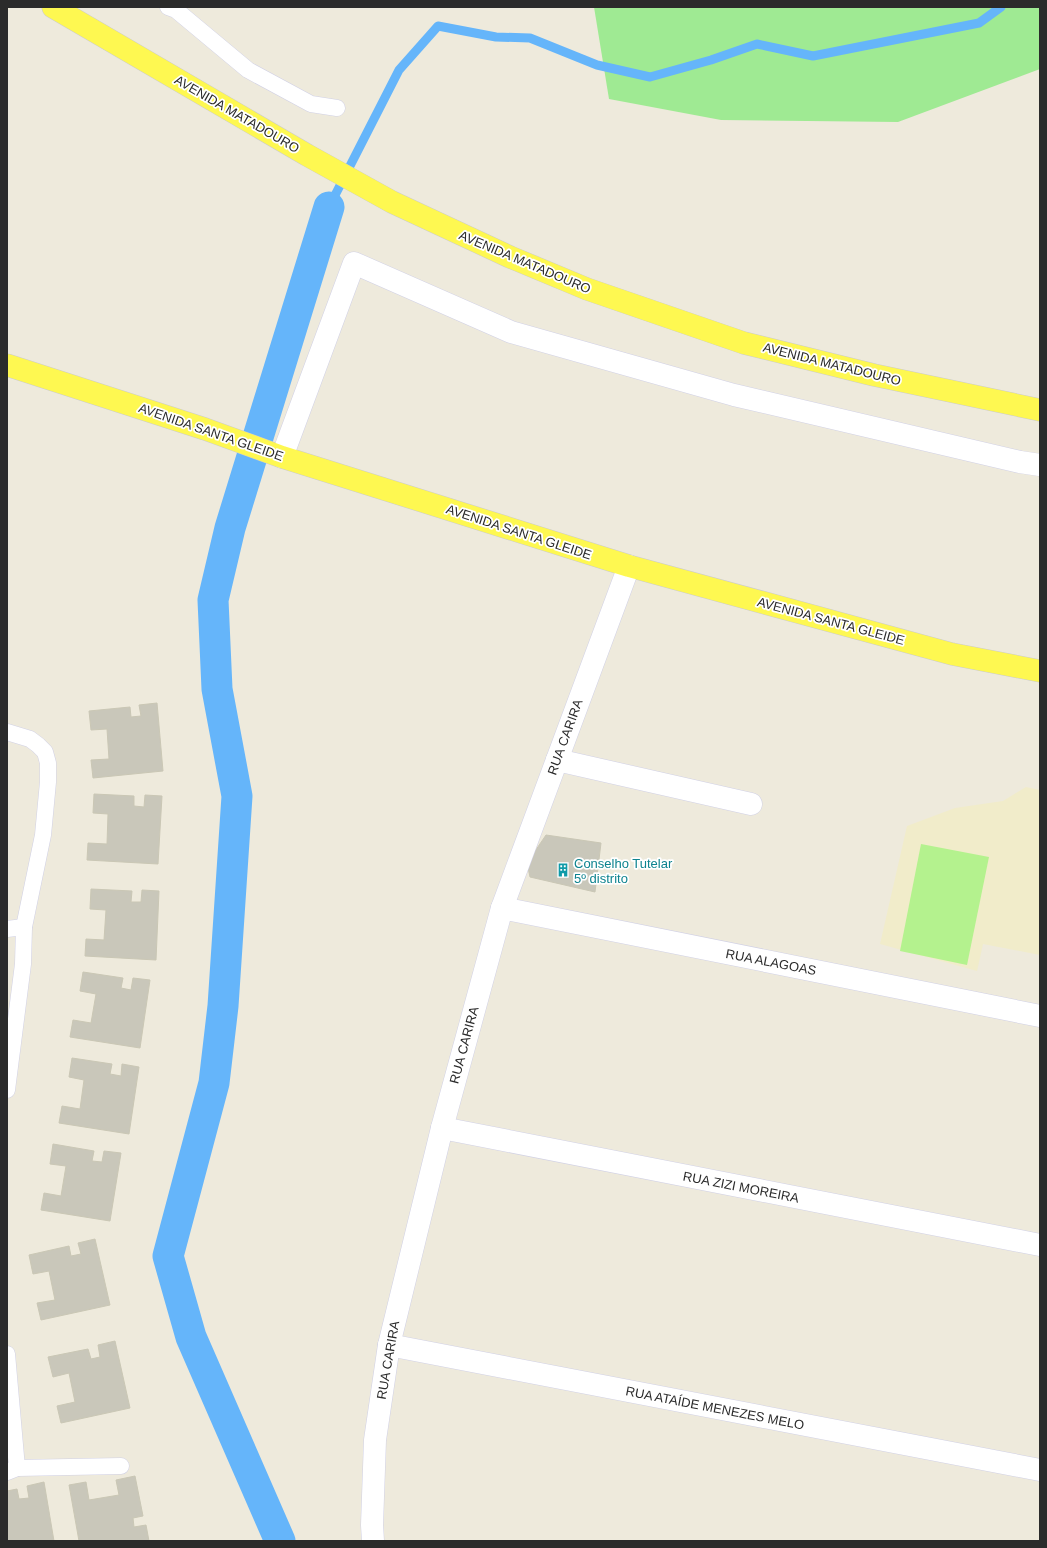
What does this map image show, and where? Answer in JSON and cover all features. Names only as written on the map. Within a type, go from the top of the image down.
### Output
[{"type":"main road","name":"AVENIDA MATADOURO","points":[[53,7],[307,155],[392,202],[510,257],[587,289],[744,343],[881,377],[1040,410]]},
{"type":"main road","name":"AVENIDA SANTA GLEIDE","points":[[7,365],[205,429],[278,455],[629,566],[952,654],[1040,671]]},
{"type":"street","points":[[278,455],[354,263],[511,332],[734,395],[1040,466]]},
{"type":"street","name":"RUA CARIRA","points":[[373,1541],[372,1525],[375,1440],[389,1345],[442,1128],[502,908],[629,566]]},
{"type":"street","points":[[557,760],[751,804]]},
{"type":"street","name":"RUA ALAGOAS","points":[[502,908],[1040,1016]]},
{"type":"street","name":"RUA ZIZI MOREIRA","points":[[442,1128],[1040,1246]]},
{"type":"street","name":"RUA ATAÍDE MENEZES MELO","points":[[389,1345],[1040,1470]]},
{"type":"lane","points":[[168,7],[176,10],[248,70],[311,104],[337,108]]},
{"type":"lane","points":[[7,732],[30,739],[38,744],[45,752],[48,763],[48,782],[43,836],[24,927],[23,964],[7,1090]]},
{"type":"lane","points":[[7,929],[24,927]]},
{"type":"lane","points":[[7,1354],[12,1470],[120,1466]]},
{"type":"shaded area","points":[[1026,787],[1040,790],[1040,955],[983,944],[977,971],[880,944],[907,826],[955,808],[1003,801]]},
{"type":"green space","points":[[594,7],[1040,7],[1040,69],[898,122],[721,120],[609,99]]},
{"type":"green space","points":[[921,844],[989,857],[967,965],[900,951]]},
{"type":"building","points":[[157,703],[163,771],[93,778],[91,760],[109,759],[107,729],[91,730],[89,711],[130,707],[131,717],[141,716],[139,705]]},
{"type":"building","points":[[94,794],[134,796],[134,806],[144,807],[145,795],[162,796],[158,864],[87,860],[88,843],[107,844],[108,814],[93,813]]},
{"type":"building","name":"Conselho Tutelar 5º distrito","points":[[546,835],[601,843],[595,892],[530,877],[527,863]]},
{"type":"building","points":[[91,889],[132,891],[131,902],[141,902],[142,890],[159,891],[156,960],[85,956],[86,939],[104,940],[106,910],[90,909]]},
{"type":"building","points":[[83,972],[123,978],[121,988],[131,990],[133,978],[150,980],[140,1048],[70,1037],[73,1020],[91,1023],[96,994],[80,991]]},
{"type":"building","points":[[72,1058],[112,1064],[110,1074],[121,1076],[122,1064],[139,1067],[129,1134],[59,1123],[62,1106],[80,1109],[84,1080],[69,1077]]},
{"type":"building","points":[[53,1144],[94,1151],[92,1161],[102,1162],[104,1151],[121,1153],[110,1221],[41,1210],[44,1193],[61,1196],[66,1166],[50,1164]]},
{"type":"building","points":[[95,1239],[110,1305],[41,1320],[37,1303],[55,1300],[49,1271],[33,1274],[29,1255],[69,1246],[71,1256],[81,1254],[78,1243]]},
{"type":"building","points":[[115,1341],[130,1408],[61,1423],[57,1406],[75,1402],[69,1373],[53,1377],[48,1357],[88,1349],[91,1359],[100,1357],[98,1345]]},
{"type":"building","points":[[135,1476],[143,1516],[133,1518],[134,1527],[146,1525],[149,1541],[79,1541],[69,1485],[86,1482],[89,1500],[119,1495],[116,1480]]},
{"type":"building","points":[[44,1482],[54,1541],[7,1541],[7,1491],[17,1489],[19,1499],[29,1498],[27,1486]]},
{"type":"waterway","points":[[329,207],[399,70],[438,26],[496,37],[530,38],[597,65],[650,77],[711,60],[757,44],[813,56],[979,23],[1001,7]]},
{"type":"waterway","points":[[280,1541],[191,1337],[168,1256],[214,1083],[223,1006],[237,796],[217,689],[213,600],[230,528],[329,207]]},
{"type":"place","name":"Conselho Tutelar 5º distrito","points":[[563,870]]}]
